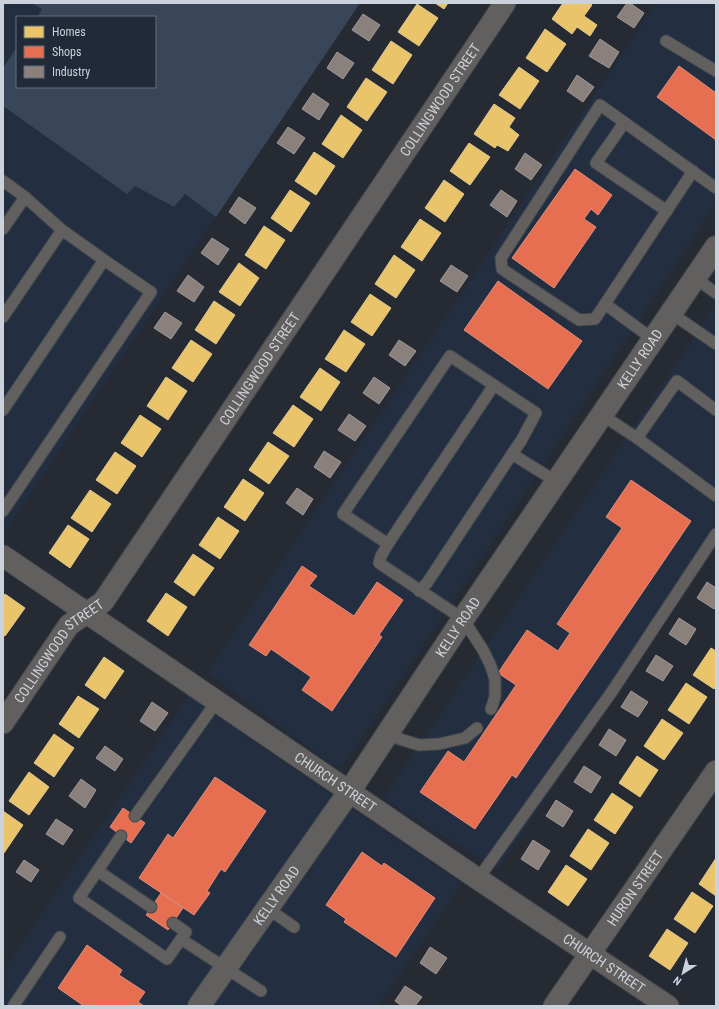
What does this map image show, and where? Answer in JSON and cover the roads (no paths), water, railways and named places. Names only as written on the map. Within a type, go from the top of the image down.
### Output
[{"type":"street","name":"COLLINGWOOD STREET","points":[[3,723],[69,625],[103,602],[505,3]]},
{"type":"street","name":"KELLY ROAD","points":[[199,1006],[349,792],[463,620],[716,247]]},
{"type":"street","name":"CHURCH STREET","points":[[3,556],[349,792],[668,1006]]},
{"type":"street","name":"HURON STREET","points":[[554,1006],[589,953],[716,771]]},
{"type":"lane","points":[[666,41],[716,71]]},
{"type":"lane","points":[[693,171],[595,320],[579,320],[502,269],[501,258],[600,105],[624,123],[693,171],[716,188]]},
{"type":"lane","points":[[624,123],[596,163],[667,211]]},
{"type":"lane","points":[[3,181],[25,197],[62,230],[151,292],[3,511]]},
{"type":"lane","points":[[3,228],[25,197]]},
{"type":"lane","points":[[3,317],[62,230]]},
{"type":"lane","points":[[3,410],[104,260]]},
{"type":"lane","points":[[695,278],[716,293]]},
{"type":"lane","points":[[605,304],[654,340]]},
{"type":"lane","points":[[671,313],[716,344]]},
{"type":"lane","points":[[388,544],[343,514],[450,356],[536,412],[512,454],[427,582],[419,591]]},
{"type":"lane","points":[[637,438],[676,381],[716,410]]},
{"type":"lane","points":[[491,709],[495,697],[494,680],[490,664],[483,650],[463,620],[379,563],[388,544],[494,385]]},
{"type":"lane","points":[[602,415],[637,438],[716,496]]},
{"type":"lane","points":[[512,454],[557,482]]},
{"type":"lane","points":[[478,879],[611,693],[716,534]]},
{"type":"lane","points":[[135,816],[217,702]]},
{"type":"lane","points":[[387,735],[419,745],[432,744],[465,738],[477,728]]},
{"type":"lane","points":[[121,836],[79,898],[167,959],[186,932],[174,922]]},
{"type":"lane","points":[[98,871],[151,907]]},
{"type":"lane","points":[[267,908],[294,927]]},
{"type":"lane","points":[[15,1006],[14,1004],[60,937]]},
{"type":"lane","points":[[181,939],[261,991]]}]
